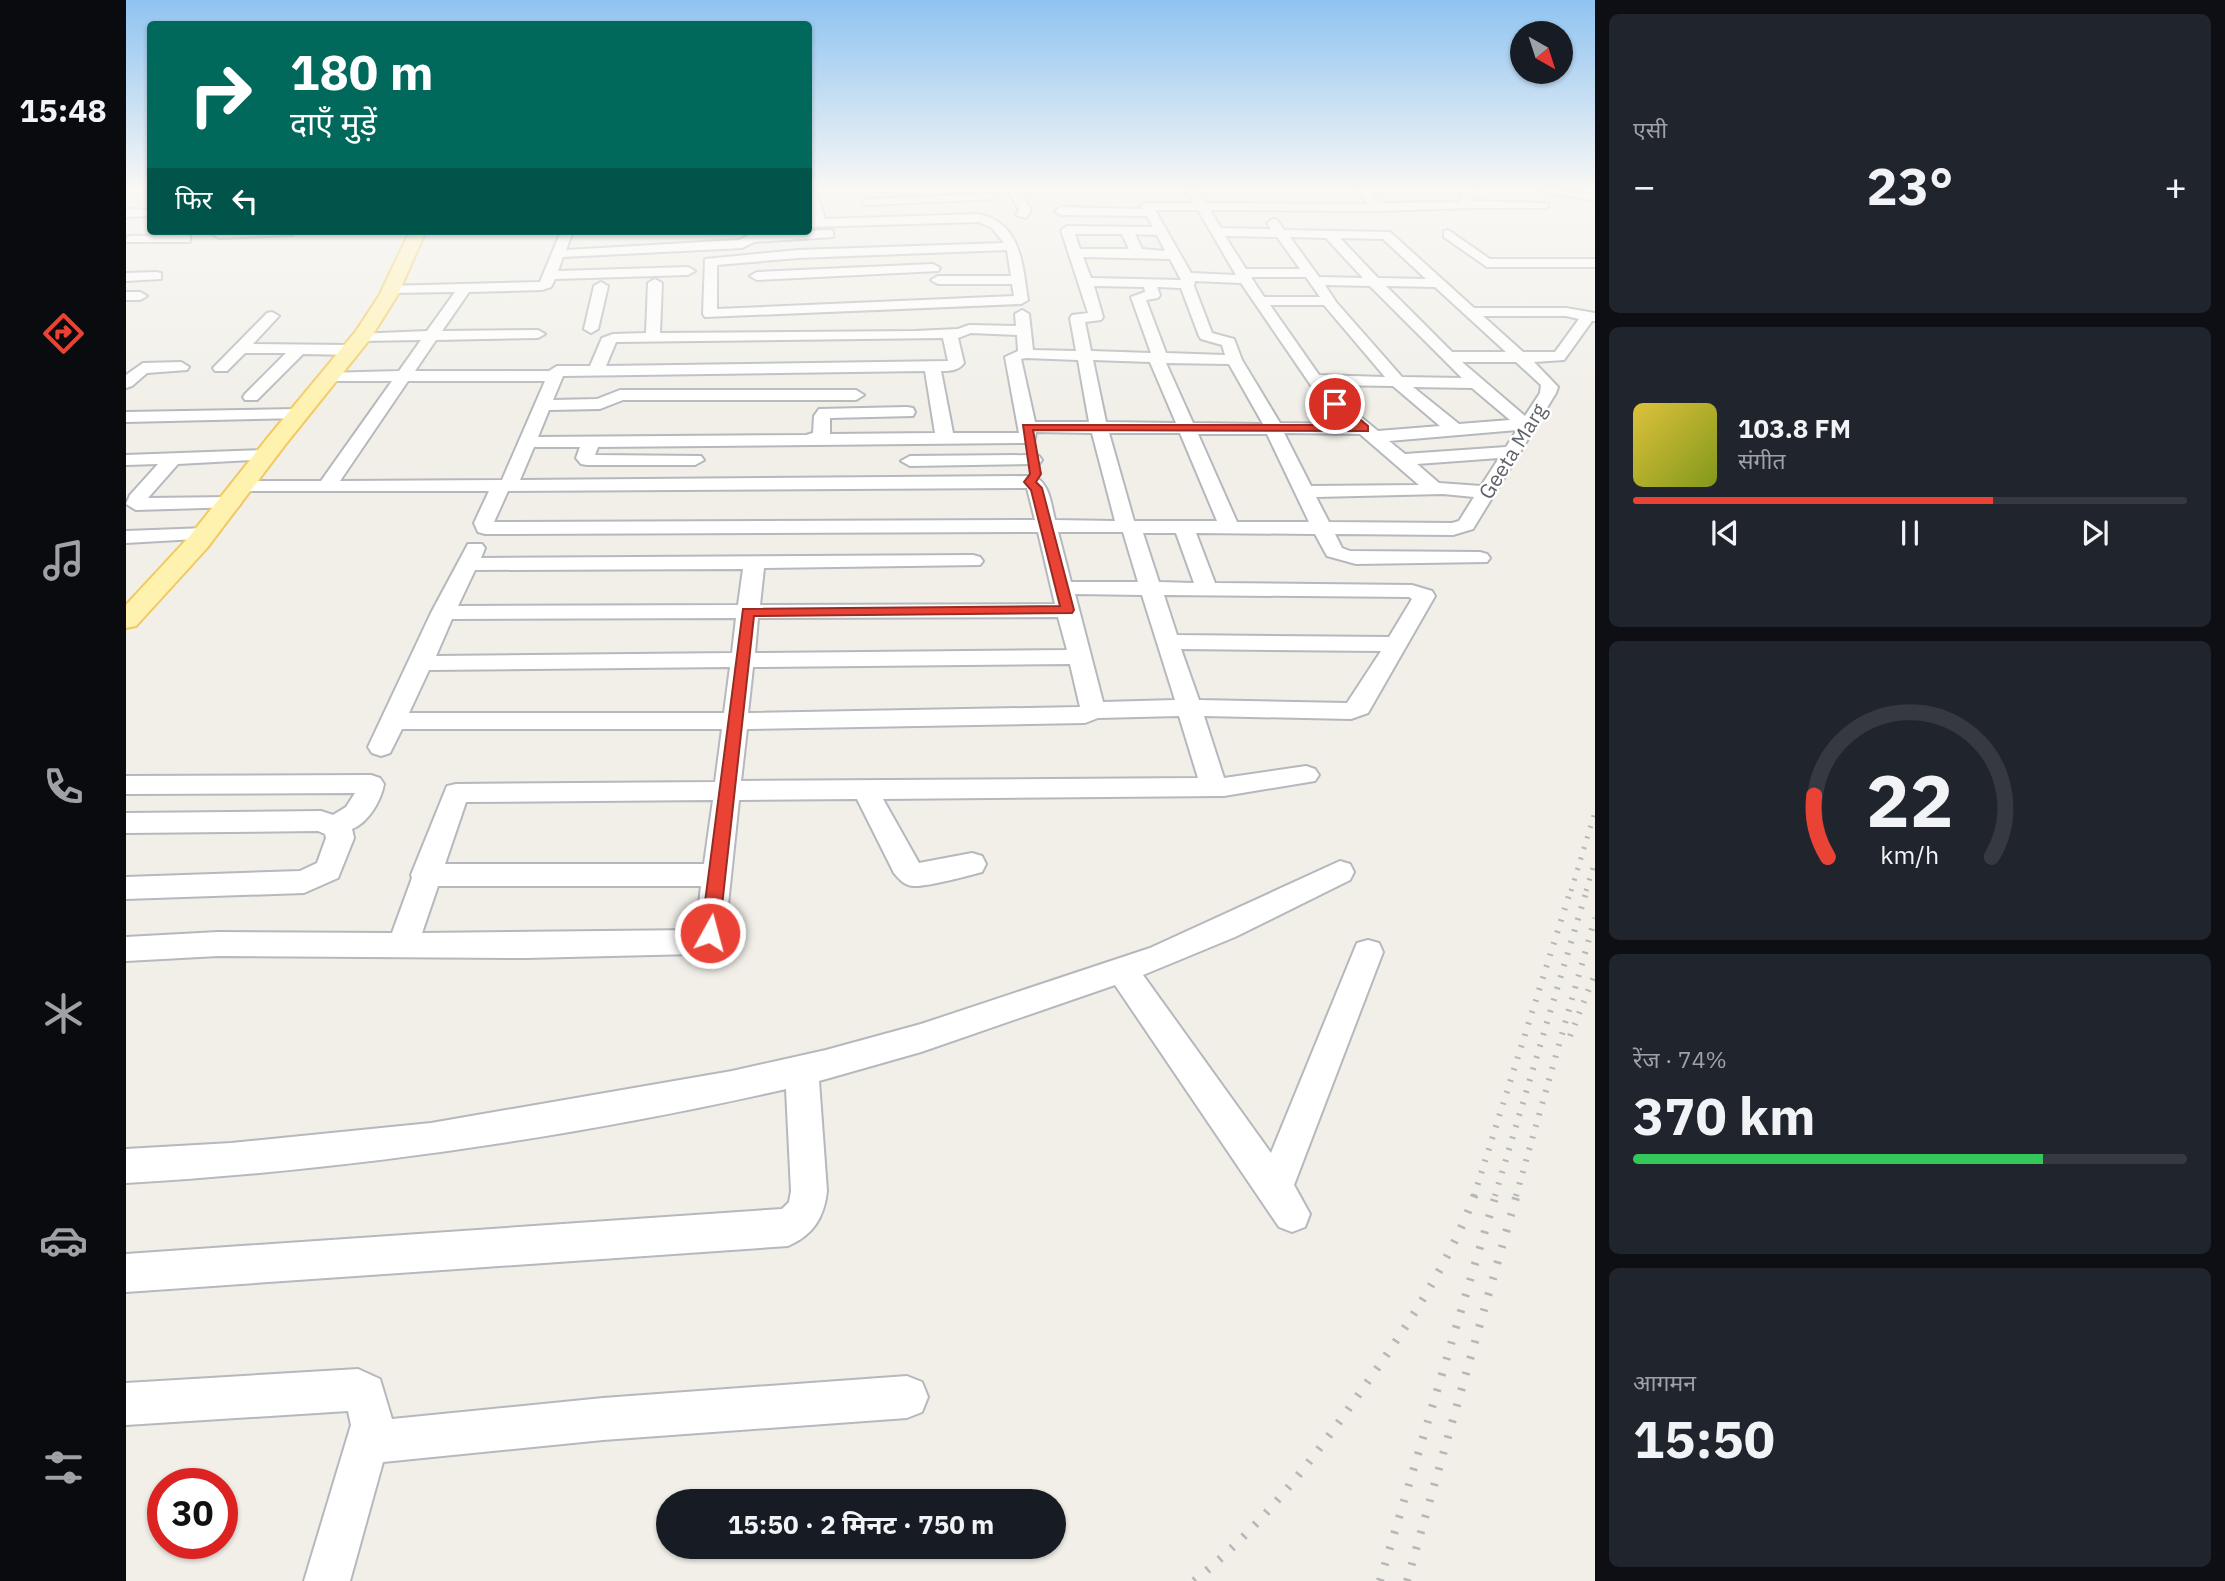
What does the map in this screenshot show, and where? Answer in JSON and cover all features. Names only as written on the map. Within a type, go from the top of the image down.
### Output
[{"type":"main road","points":[[126,620],[176,570],[356,343],[391,289],[403,264]]},
{"type":"street","points":[[545,287],[553,264]]},
{"type":"street","points":[[709,264],[710,314],[762,294],[825,283],[936,274],[1018,280]]},
{"type":"street","points":[[931,264],[950,302]]},
{"type":"street","points":[[1015,264],[1027,353]]},
{"type":"street","points":[[1078,264],[1096,317],[1077,318],[1099,427],[1128,527],[1215,783],[1213,786]]},
{"type":"street","points":[[1178,264],[1206,336],[1228,342],[1234,360],[1275,429],[1334,552],[1346,557],[1480,558]]},
{"type":"street","points":[[1237,264],[1327,397],[1438,490]]},
{"type":"street","points":[[1304,264],[1329,302],[1398,383],[1455,430]]},
{"type":"street","points":[[1357,264],[1475,383],[1525,425]]},
{"type":"street","name":"Geeta Marg","points":[[1322,528],[1462,528],[1550,387],[1418,264]]},
{"type":"street","points":[[391,289],[601,286],[688,271]]},
{"type":"street","points":[[126,277],[156,276]]},
{"type":"street","points":[[1086,282],[1115,282],[1144,290],[1186,281],[1244,276],[1440,283]]},
{"type":"street","points":[[455,301],[545,287],[656,277]]},
{"type":"street","points":[[653,333],[656,277]]},
{"type":"street","points":[[742,277],[762,294],[832,309],[1020,301]]},
{"type":"street","points":[[825,283],[832,309],[835,337]]},
{"type":"street","points":[[591,329],[601,286]]},
{"type":"street","points":[[327,486],[465,288]]},
{"type":"street","points":[[1144,290],[1158,357],[1230,528]]},
{"type":"street","points":[[762,294],[767,338]]},
{"type":"street","points":[[1261,301],[1329,302]]},
{"type":"street","points":[[888,306],[898,336]]},
{"type":"street","points":[[1471,312],[1566,312],[1592,316]]},
{"type":"street","points":[[221,368],[272,316]]},
{"type":"street","points":[[1448,357],[1559,356],[1592,316]]},
{"type":"street","points":[[597,369],[607,341],[613,338],[898,336],[963,333],[969,329],[1024,331]]},
{"type":"street","points":[[242,348],[299,349],[429,337],[538,334]]},
{"type":"street","points":[[382,747],[442,613],[485,528],[484,523],[527,442],[553,376],[558,370],[932,366],[956,363],[950,334]]},
{"type":"street","points":[[251,397],[299,349]]},
{"type":"street","points":[[1029,482],[1035,478],[1033,460],[1013,357],[1027,353],[1234,360]]},
{"type":"street","points":[[932,366],[945,439]]},
{"type":"street","points":[[126,383],[143,368],[181,367]]},
{"type":"street","points":[[330,376],[553,376]]},
{"type":"street","points":[[1315,380],[1475,383]]},
{"type":"street","points":[[820,408],[874,394]]},
{"type":"street","points":[[541,405],[600,404],[620,396],[907,412]]},
{"type":"street","points":[[819,457],[822,416],[820,408]]},
{"type":"street","points":[[589,422],[597,412],[627,412]]},
{"type":"street","points":[[126,417],[298,414]]},
{"type":"street","points":[[227,415],[210,435],[137,499],[136,504],[327,486],[763,484],[819,457],[945,439],[1099,427],[1369,433],[1525,425]]},
{"type":"street","points":[[527,442],[591,442],[819,457],[1029,482],[1035,485],[1093,710]]},
{"type":"street","points":[[591,442],[585,458],[587,460],[695,460]]},
{"type":"street","points":[[1401,460],[1510,452]]},
{"type":"street","points":[[126,460],[265,455]]},
{"type":"street","points":[[910,461],[1033,460]]},
{"type":"street","points":[[759,526],[763,484]]},
{"type":"street","points":[[1304,492],[1485,492]]},
{"type":"street","points":[[1184,527],[1208,590]]},
{"type":"street","points":[[485,528],[1322,528]]},
{"type":"street","points":[[126,537],[205,534]]},
{"type":"street","points":[[467,564],[973,561]]},
{"type":"street","points":[[126,949],[218,944],[696,942],[706,939],[710,933],[729,789],[754,563]]},
{"type":"street","points":[[393,721],[1085,715],[1093,710],[1191,708],[1352,711],[1359,707],[1424,596],[1412,591],[1150,590],[1065,599],[748,612],[442,613]]},
{"type":"street","points":[[1168,642],[1397,644]]},
{"type":"street","points":[[419,663],[1079,657]]},
{"type":"street","points":[[402,945],[455,793],[1213,786],[1306,775]]},
{"type":"street","points":[[126,785],[371,784],[358,815],[349,821],[333,825]]},
{"type":"street","points":[[864,788],[909,872],[922,875],[972,864]]},
{"type":"street","points":[[126,823],[321,821],[338,828],[340,838],[328,870],[304,882],[126,888]]},
{"type":"street","points":[[126,1166],[231,1160],[431,1139],[732,1086],[802,1071],[921,1038],[1122,970],[1224,929],[1339,872]]},
{"type":"street","points":[[425,875],[718,875]]},
{"type":"street","points":[[1122,970],[1283,1202],[1368,952]]},
{"type":"street","points":[[126,1273],[788,1227],[800,1221],[807,1209],[809,1191],[802,1071]]},
{"type":"street","points":[[126,1404],[358,1390],[365,1394],[375,1438],[383,1441],[603,1419],[907,1397]]},
{"type":"street","points":[[327,1581],[371,1428]]},
{"type":"railway","points":[[1571,891],[1595,812]]},
{"type":"railway","points":[[1586,891],[1595,861]]},
{"type":"railway","points":[[1474,1196],[1571,889]]},
{"type":"railway","points":[[1495,1196],[1587,889]]},
{"type":"railway","points":[[1516,1196],[1595,918]]},
{"type":"railway","points":[[1570,1036],[1595,974]]},
{"type":"railway","points":[[1194,1581],[1266,1513],[1347,1411],[1398,1339],[1427,1292],[1465,1220],[1475,1194]]},
{"type":"railway","points":[[1380,1581],[1496,1194]]},
{"type":"railway","points":[[1407,1581],[1517,1194]]},
{"type":"route","points":[[710,933],[748,612],[1068,610],[1037,488],[1029,482],[1036,474],[1027,427],[1364,429],[1335,404]]}]
